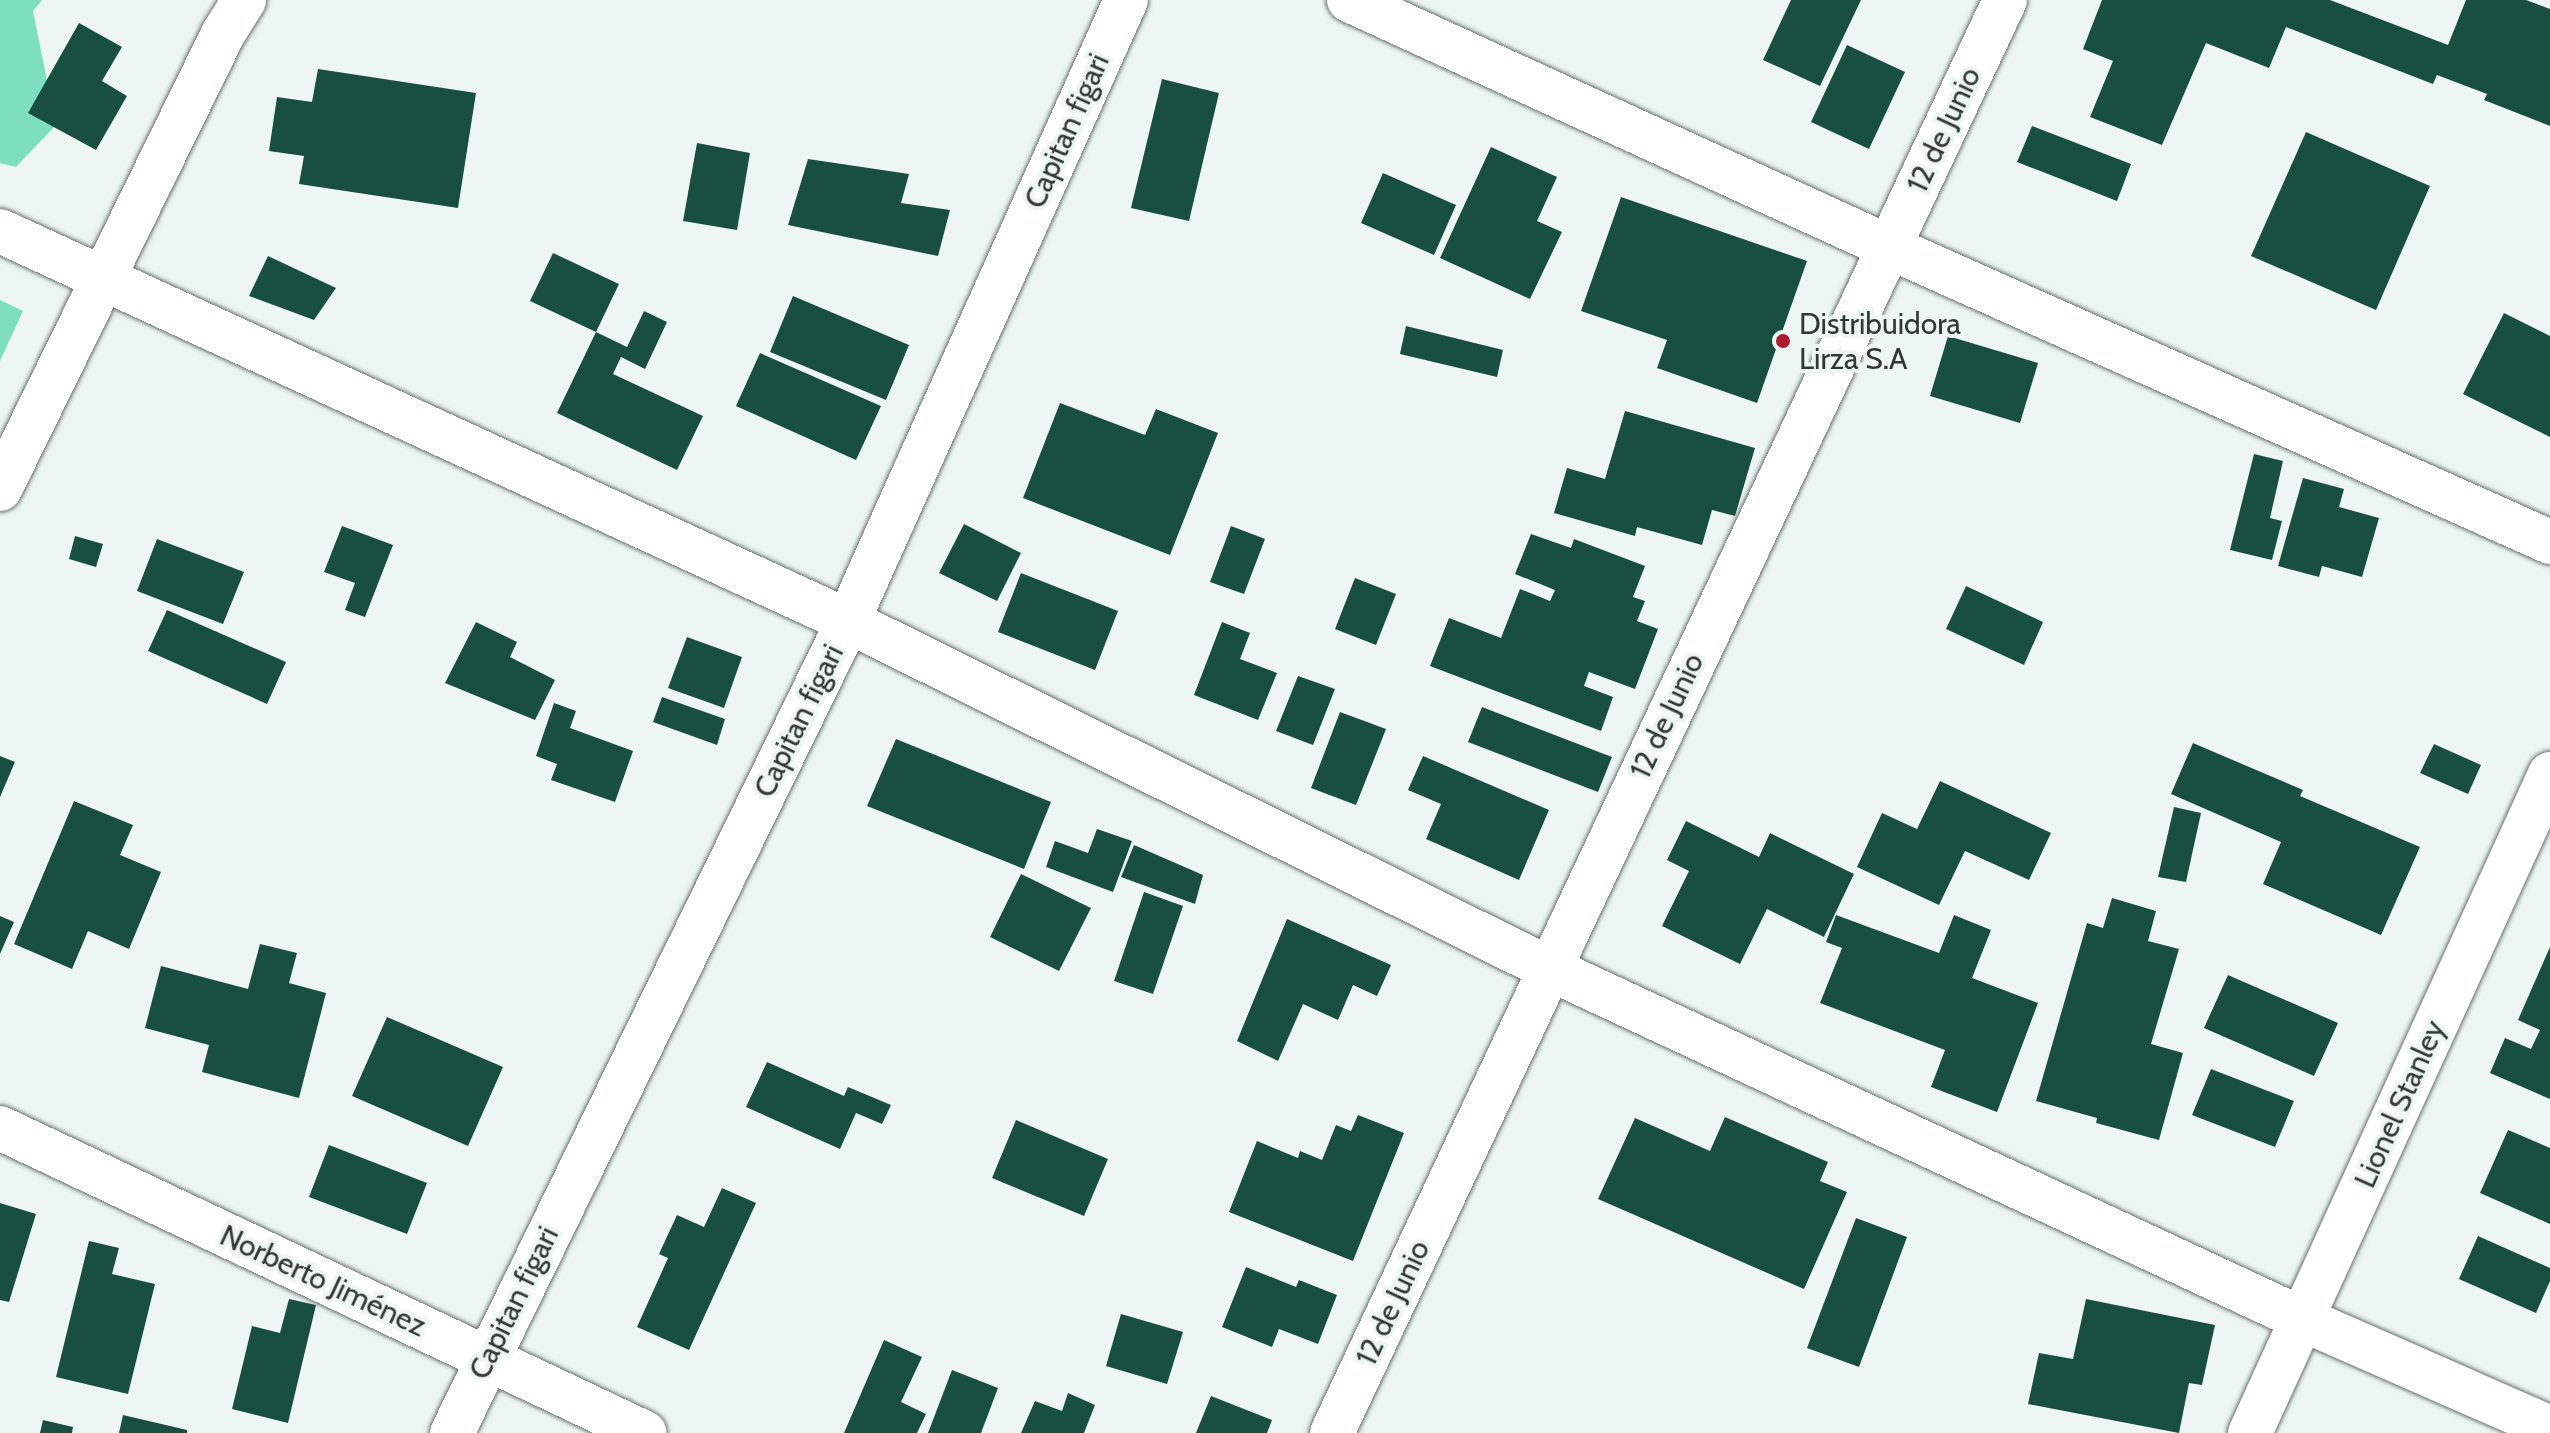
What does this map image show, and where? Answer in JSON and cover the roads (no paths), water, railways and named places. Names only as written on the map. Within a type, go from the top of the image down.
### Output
[{"type":"street","points":[[0,489],[105,281],[223,34],[244,0]]},
{"type":"street","name":"Capitan figari","points":[[452,1433],[848,621],[1126,0]]},
{"type":"street","points":[[1349,0],[1889,247],[2550,542]]},
{"type":"street","name":"12 de Junio","points":[[1332,1433],[2005,0]]},
{"type":"street","points":[[0,231],[848,621],[1548,968],[2302,1319],[2550,1428]]},
{"type":"street","name":"Lionel Stanley","points":[[2250,1433],[2550,774]]},
{"type":"street","name":"Norberto Jiménez","points":[[0,1128],[645,1433]]},
{"type":"place","name":"Distribuidora Lirza S.A","points":[[1783,341]]}]
